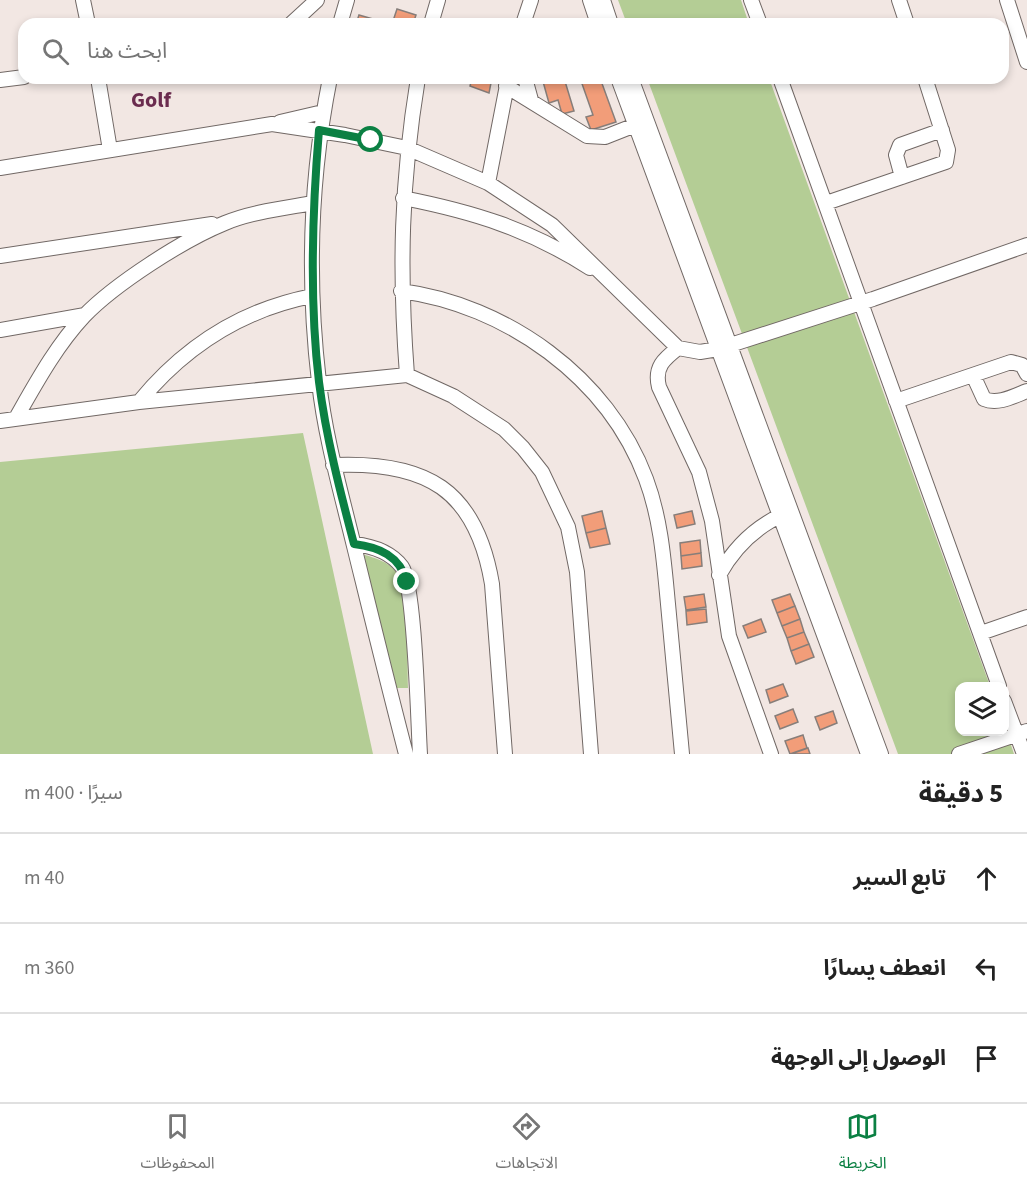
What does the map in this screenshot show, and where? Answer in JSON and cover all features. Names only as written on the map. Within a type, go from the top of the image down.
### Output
[{"type":"street","points":[[83,0],[87,18]]},
{"type":"street","points":[[298,18],[317,0]]},
{"type":"street","points":[[342,18],[347,0]]},
{"type":"street","points":[[433,18],[438,0]]},
{"type":"street","points":[[525,18],[531,0]]},
{"type":"street","points":[[590,0],[596,18]]},
{"type":"street","points":[[603,0],[609,18]]},
{"type":"street","points":[[751,0],[758,18]]},
{"type":"street","points":[[899,0],[905,18]]},
{"type":"street","points":[[1007,0],[1027,62]]},
{"type":"street","points":[[0,81],[18,78]]},
{"type":"street","points":[[99,84],[110,150]]},
{"type":"street","points":[[329,84],[319,130],[313,202],[312,296],[319,383],[333,465],[406,754]]},
{"type":"street","points":[[407,375],[401,291],[403,198],[406,148],[417,84]]},
{"type":"street","points":[[488,183],[507,84]]},
{"type":"street","points":[[510,84],[580,132],[596,138],[641,123]]},
{"type":"street","points":[[527,84],[531,100]]},
{"type":"street","points":[[621,84],[641,123],[785,513],[882,754]]},
{"type":"street","points":[[632,84],[641,123]]},
{"type":"street","points":[[782,84],[997,682]]},
{"type":"street","points":[[826,203],[946,162],[949,157],[948,150],[927,84]]},
{"type":"street","points":[[0,168],[272,124],[323,111]]},
{"type":"street","points":[[272,124],[319,130],[406,148],[488,183],[561,232],[678,348],[700,352],[723,347],[861,302],[1027,245]]},
{"type":"street","points":[[902,177],[896,155],[900,145],[942,130]]},
{"type":"street","points":[[403,198],[454,208],[510,225],[545,241],[610,281]]},
{"type":"street","points":[[0,256],[227,222],[313,202]]},
{"type":"street","points":[[16,418],[55,353],[85,315],[174,250],[227,222]]},
{"type":"street","points":[[401,291],[438,298],[470,308],[534,341],[571,369],[610,416],[629,444],[645,478],[663,546],[681,754]]},
{"type":"street","points":[[139,402],[171,366],[210,335],[252,314],[312,296]]},
{"type":"street","points":[[0,330],[85,315]]},
{"type":"street","points":[[678,348],[659,366],[656,375],[658,387],[699,472],[710,512],[729,636],[771,754]]},
{"type":"street","points":[[896,401],[1011,362],[1022,365],[1027,374]]},
{"type":"street","points":[[0,421],[139,402],[407,375],[453,396],[504,429],[542,471],[556,496],[568,527],[577,572],[591,754]]},
{"type":"street","points":[[973,375],[984,399],[989,401],[998,401],[1027,391]]},
{"type":"street","points":[[333,465],[368,464],[407,470],[445,491],[473,520],[482,541],[492,584],[505,754]]},
{"type":"street","points":[[719,575],[744,540],[785,513]]},
{"type":"street","points":[[785,513],[868,754]]},
{"type":"street","points":[[354,544],[385,552],[404,568],[412,620],[420,754]]},
{"type":"street","points":[[981,633],[1027,617]]},
{"type":"street","points":[[1009,709],[1022,733],[1024,754]]},
{"type":"street","points":[[959,754],[1022,733]]},
{"type":"green space","points":[[618,0],[741,0],[747,18],[625,18]]},
{"type":"green space","points":[[649,84],[771,84],[989,682],[955,682],[955,736],[1008,736],[1014,754],[898,754]]},
{"type":"green space","points":[[303,433],[373,754],[0,754],[0,462]]},
{"type":"green space","points":[[362,554],[391,567],[398,575],[402,585],[406,613],[408,688],[397,688]]},
{"type":"building","points":[[397,9],[416,15],[415,18],[394,18]]},
{"type":"building","points":[[470,84],[491,84],[489,93],[470,86]]},
{"type":"building","points":[[544,84],[566,84],[574,111],[562,114],[558,100],[549,103]]},
{"type":"building","points":[[582,84],[602,84],[616,122],[591,130],[586,117],[593,115]]},
{"type":"building","points":[[602,511],[606,528],[586,533],[582,516]]},
{"type":"building","points":[[692,511],[695,524],[677,528],[674,515]]},
{"type":"building","points":[[606,528],[610,544],[590,548],[586,533]]},
{"type":"building","points":[[700,540],[701,553],[681,556],[680,543]]},
{"type":"building","points":[[701,553],[702,566],[682,569],[681,556]]},
{"type":"building","points":[[704,594],[706,607],[686,610],[684,597]]},
{"type":"building","points":[[790,594],[795,606],[777,613],[772,600]]},
{"type":"building","points":[[795,606],[800,619],[782,626],[777,613]]},
{"type":"building","points":[[706,609],[707,622],[687,625],[686,611]]},
{"type":"building","points":[[761,619],[766,632],[748,638],[743,626]]},
{"type":"building","points":[[800,619],[804,632],[787,638],[782,626]]},
{"type":"building","points":[[804,632],[809,644],[791,651],[787,638]]},
{"type":"building","points":[[809,644],[814,657],[796,664],[791,651]]},
{"type":"building","points":[[783,684],[788,696],[770,703],[766,690]]},
{"type":"building","points":[[793,709],[798,722],[780,729],[775,716]]},
{"type":"building","points":[[833,711],[837,723],[820,730],[815,717]]},
{"type":"building","points":[[803,735],[807,748],[790,754],[785,741]]},
{"type":"building","points":[[808,748],[810,754],[791,754]]},
{"type":"district","name":"Golf","points":[[151,100]]},
{"type":"route","points":[[371,140],[319,130],[313,202],[312,296],[319,383],[333,465],[354,544],[369,546],[385,552],[404,568],[407,582]]}]
